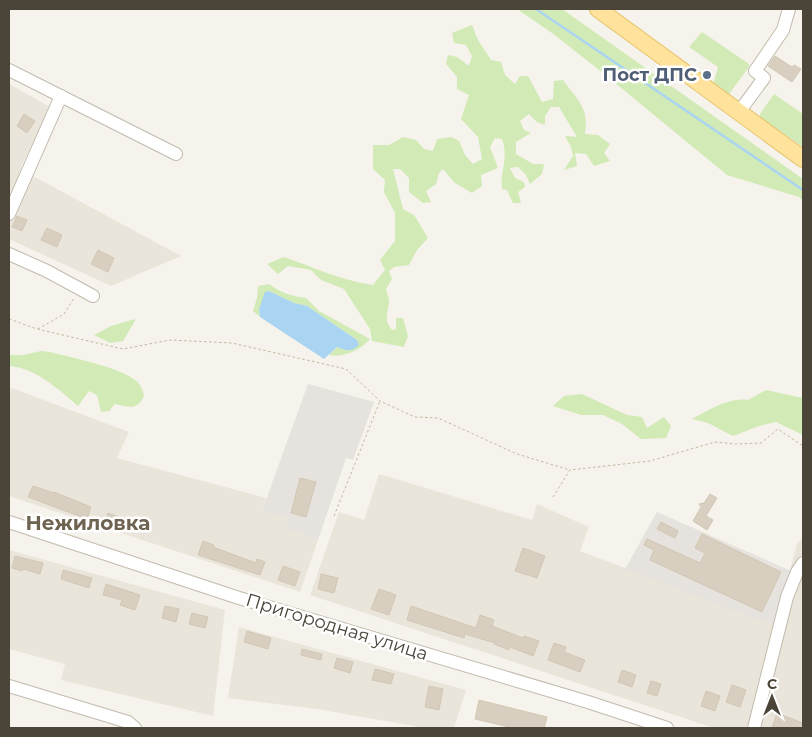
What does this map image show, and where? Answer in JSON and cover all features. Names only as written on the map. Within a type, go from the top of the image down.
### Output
[{"type":"main road","points":[[598,9],[803,159]]},
{"type":"street","points":[[739,112],[764,78],[755,71],[783,30],[789,9]]},
{"type":"street","points":[[9,70],[176,154]]},
{"type":"street","points":[[9,214],[62,96]]},
{"type":"street","points":[[9,254],[47,271],[93,296]]},
{"type":"street","name":"Пригородная улица","points":[[9,522],[239,598],[588,702],[667,728]]},
{"type":"street","points":[[754,728],[787,597],[796,572],[803,563]]},
{"type":"street","points":[[9,686],[128,722],[136,728]]},
{"type":"path","points":[[37,329],[64,314],[80,289]]},
{"type":"path","points":[[9,319],[37,329],[123,349],[170,340],[232,343],[346,369],[380,401],[415,417],[438,418],[517,454],[570,470],[650,461],[716,442],[735,444],[761,442],[778,429],[803,446]]},
{"type":"path","points":[[334,516],[380,401]]},
{"type":"path","points":[[553,497],[570,470]]},
{"type":"shaded area","points":[[9,84],[50,107],[20,169],[181,256],[111,286],[9,239]]},
{"type":"shaded area","points":[[308,384],[374,402],[353,460],[346,458],[318,540],[286,529],[289,518],[262,511]]},
{"type":"shaded area","points":[[9,387],[129,432],[117,458],[266,498],[262,511],[289,518],[286,529],[318,540],[300,592],[9,496]]},
{"type":"shaded area","points":[[379,474],[532,520],[537,504],[589,527],[580,551],[775,625],[797,544],[803,537],[803,728],[714,728],[310,595],[339,512],[364,520]]},
{"type":"shaded area","points":[[657,512],[791,571],[775,626],[625,569]]},
{"type":"shaded area","points":[[9,550],[225,610],[213,716],[61,680],[65,664],[9,649]]},
{"type":"shaded area","points":[[239,627],[466,690],[454,728],[425,728],[317,709],[228,698]]},
{"type":"green space","points":[[517,9],[562,9],[803,179],[803,201],[799,197],[727,175],[603,73],[552,33]]},
{"type":"green space","points":[[472,25],[478,40],[491,60],[501,62],[505,75],[515,84],[520,76],[528,76],[542,102],[553,99],[554,81],[563,80],[578,99],[584,111],[585,134],[598,135],[610,144],[604,153],[610,161],[594,166],[586,154],[575,153],[577,166],[564,170],[573,156],[565,136],[577,137],[559,107],[551,107],[545,116],[545,125],[537,122],[529,114],[520,121],[524,130],[531,133],[516,142],[516,154],[533,164],[544,164],[542,174],[530,184],[526,175],[518,167],[510,168],[515,178],[524,182],[525,187],[518,192],[521,203],[513,203],[507,190],[502,189],[505,152],[502,139],[495,138],[490,147],[498,168],[481,175],[482,186],[472,193],[455,183],[443,169],[439,173],[436,184],[426,191],[431,202],[423,203],[409,192],[409,178],[400,169],[393,169],[403,209],[414,215],[428,238],[417,250],[409,265],[394,267],[389,271],[392,279],[386,289],[389,302],[387,320],[392,330],[396,329],[396,318],[403,318],[408,336],[404,347],[372,341],[370,329],[344,289],[321,280],[311,270],[288,266],[278,274],[267,264],[284,257],[339,277],[373,285],[385,270],[380,260],[395,241],[395,213],[384,192],[385,180],[373,169],[373,145],[389,145],[403,137],[416,140],[424,149],[433,151],[437,139],[451,137],[459,141],[465,155],[473,164],[482,159],[478,137],[461,119],[469,95],[457,89],[457,77],[446,64],[448,55],[457,57],[469,66],[472,56],[466,45],[454,43],[452,33]]},
{"type":"green space","points":[[702,32],[749,64],[749,67],[729,94],[742,104],[741,106],[713,84],[718,67],[689,47]]},
{"type":"green space","points":[[774,94],[803,114],[803,147],[760,117],[760,114]]},
{"type":"green space","points":[[269,284],[286,294],[306,298],[319,311],[370,339],[362,347],[352,352],[335,356],[329,355],[337,347],[357,340],[307,306],[294,303],[269,291],[259,309],[260,317],[253,311],[258,286]]},
{"type":"green space","points":[[135,319],[123,341],[110,343],[94,335],[111,326]]},
{"type":"green space","points":[[41,351],[84,360],[124,374],[134,379],[140,385],[144,396],[135,406],[128,407],[115,404],[109,411],[101,412],[97,395],[89,391],[78,406],[46,380],[28,371],[9,366],[9,355],[23,355]]},
{"type":"green space","points":[[766,390],[803,398],[803,435],[776,422],[733,436],[708,423],[692,419],[726,402],[748,400]]},
{"type":"green space","points":[[582,394],[627,415],[642,417],[647,428],[664,417],[671,426],[666,438],[641,439],[622,424],[603,415],[581,415],[553,406],[564,396]]},
{"type":"water","points":[[269,291],[294,303],[307,306],[357,340],[359,345],[349,350],[337,347],[324,359],[260,317],[259,309],[265,292]]},
{"type":"building","points":[[775,56],[792,67],[794,65],[801,69],[792,82],[768,66]]},
{"type":"building","points":[[24,114],[35,121],[27,133],[17,126]]},
{"type":"building","points":[[17,216],[27,220],[22,231],[12,227]]},
{"type":"building","points":[[47,228],[62,235],[57,247],[41,240]]},
{"type":"building","points":[[98,250],[114,258],[108,272],[91,264]]},
{"type":"building","points":[[300,478],[316,482],[306,517],[291,513]]},
{"type":"building","points":[[33,486],[54,492],[91,507],[87,519],[28,497]]},
{"type":"building","points":[[710,494],[717,498],[706,516],[713,520],[707,530],[693,521],[701,507],[699,504],[704,503]]},
{"type":"building","points":[[108,513],[127,520],[128,518],[137,521],[134,530],[117,524],[116,527],[104,523]]},
{"type":"building","points":[[661,522],[678,531],[675,538],[657,529]]},
{"type":"building","points":[[702,534],[781,572],[762,612],[650,560],[654,550],[644,545],[647,539],[700,563],[705,553],[695,548]]},
{"type":"building","points":[[203,541],[214,545],[213,547],[256,563],[257,559],[265,562],[260,575],[198,555]]},
{"type":"building","points":[[523,548],[545,556],[537,578],[515,571]]},
{"type":"building","points":[[15,556],[43,563],[40,574],[12,568]]},
{"type":"building","points":[[283,566],[300,572],[295,586],[278,580]]},
{"type":"building","points":[[63,570],[92,578],[89,588],[61,579]]},
{"type":"building","points":[[321,574],[338,578],[334,593],[318,589]]},
{"type":"building","points":[[106,584],[140,595],[135,610],[120,605],[122,600],[103,595]]},
{"type":"building","points":[[379,589],[396,595],[389,615],[371,609]]},
{"type":"building","points":[[165,606],[179,609],[176,622],[162,618]]},
{"type":"building","points":[[411,606],[476,628],[480,615],[494,620],[492,626],[523,638],[524,636],[539,641],[533,656],[510,647],[509,650],[495,643],[465,634],[464,638],[407,620]]},
{"type":"building","points":[[192,613],[208,617],[205,628],[189,624]]},
{"type":"building","points":[[247,631],[271,638],[268,649],[244,642]]},
{"type":"building","points":[[554,643],[566,647],[564,652],[585,660],[580,672],[548,660]]},
{"type":"building","points":[[302,649],[322,654],[321,660],[301,655]]},
{"type":"building","points":[[337,658],[353,662],[350,673],[334,668]]},
{"type":"building","points":[[375,669],[394,674],[391,684],[372,680]]},
{"type":"building","points":[[622,670],[636,675],[632,687],[618,682]]},
{"type":"building","points":[[651,681],[661,684],[657,696],[647,693]]},
{"type":"building","points":[[732,685],[746,690],[740,707],[726,702]]},
{"type":"building","points":[[429,686],[443,689],[439,710],[425,707]]},
{"type":"building","points":[[706,691],[720,696],[715,711],[701,706]]},
{"type":"building","points":[[479,700],[547,717],[544,728],[513,728],[475,719]]},
{"type":"building","points":[[777,713],[803,723],[803,728],[772,728]]},
{"type":"waterway","points":[[536,9],[803,190]]},
{"type":"place","name":"Пост ДПС","points":[[707,75]]},
{"type":"district","name":"Нежиловка","points":[[88,523]]}]
